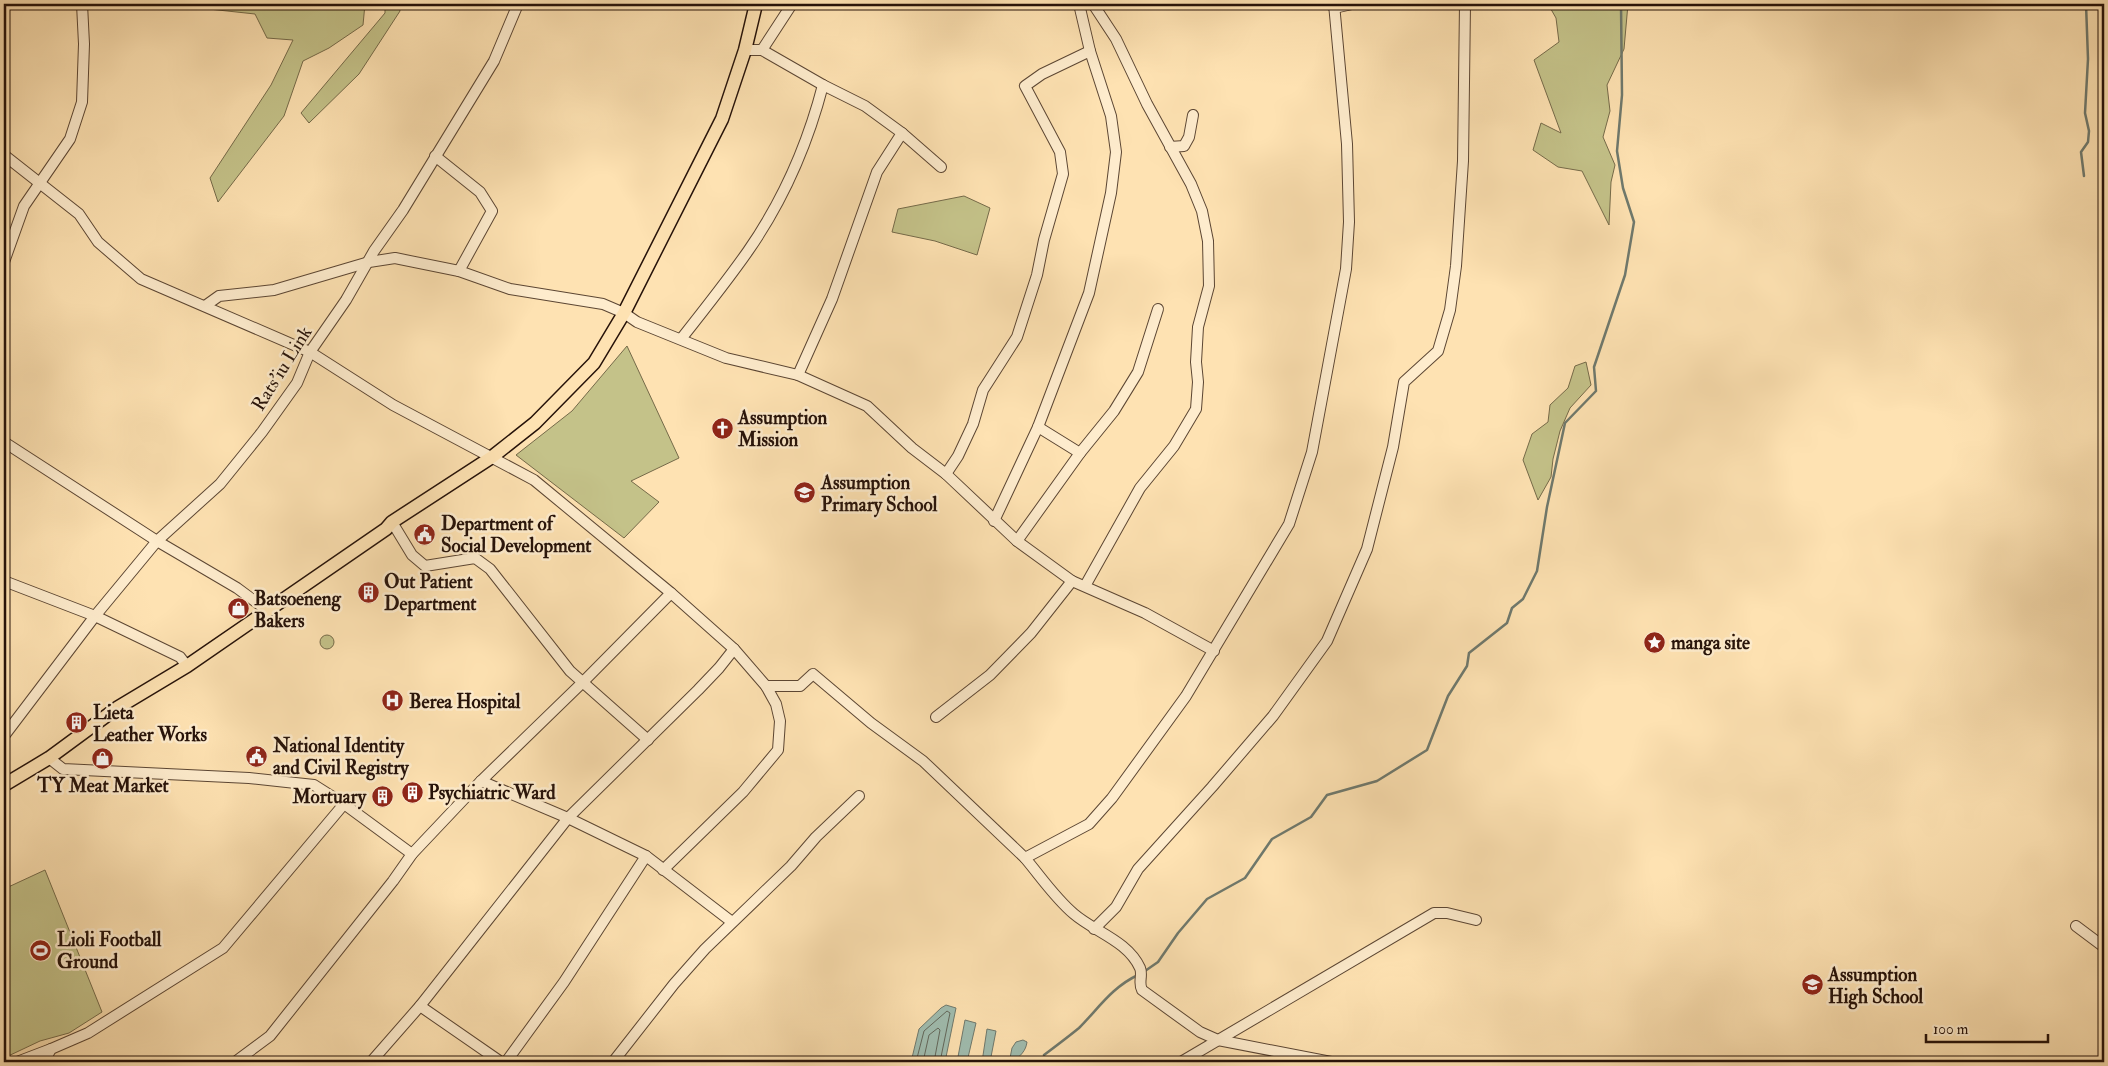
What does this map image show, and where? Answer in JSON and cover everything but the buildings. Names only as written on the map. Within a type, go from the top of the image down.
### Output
[{"type":"main road","points":[[4,785],[49,758],[117,708],[187,666],[386,529],[392,522],[492,457],[535,423],[582,376],[594,363],[624,313],[722,119],[745,50],[756,4]]},
{"type":"street","points":[[4,262],[24,206],[70,139],[82,102],[84,44],[82,4]]},
{"type":"street","name":"Rats'iu Link","points":[[4,736],[157,540],[226,477],[262,432],[297,383],[310,352],[346,300],[374,251],[403,210],[494,61],[518,4]]},
{"type":"street","points":[[762,50],[792,4]]},
{"type":"street","points":[[994,521],[1038,427],[1089,293],[1111,193],[1116,152],[1110,116],[1090,51],[1079,4]]},
{"type":"street","points":[[1085,586],[1140,488],[1174,446],[1196,409],[1198,327],[1209,286],[1208,242],[1202,211],[1191,184],[1170,147],[1116,39],[1093,4]]},
{"type":"street","points":[[1026,858],[1089,824],[1112,798],[1186,696],[1289,524],[1312,452],[1346,269],[1349,222],[1346,144],[1334,6],[1352,4]]},
{"type":"street","points":[[1094,929],[1116,907],[1138,869],[1212,787],[1284,701],[1327,641],[1367,549],[1393,446],[1404,382],[1438,351],[1450,310],[1456,266],[1463,161],[1466,4]]},
{"type":"street","points":[[745,50],[762,50],[865,106],[902,133],[941,167]]},
{"type":"street","points":[[946,474],[958,456],[973,424],[984,390],[1017,337],[1037,275],[1044,240],[1063,174],[1060,152],[1025,86],[1042,74],[1090,51]]},
{"type":"street","points":[[682,339],[749,250],[786,187],[824,85]]},
{"type":"street","points":[[1170,147],[1184,146],[1189,137],[1193,115]]},
{"type":"street","points":[[798,375],[832,299],[877,172],[902,133]]},
{"type":"street","points":[[4,155],[79,214],[98,242],[141,279],[310,352],[393,405],[534,480],[671,593],[734,649],[766,686],[776,704],[780,721],[778,750],[743,792],[663,870]]},
{"type":"street","points":[[435,156],[480,192],[492,211],[459,271]]},
{"type":"street","points":[[205,306],[219,296],[274,290],[369,262],[395,258],[459,271],[510,288],[603,304],[624,313],[637,322],[726,358],[798,375],[867,406],[912,448],[946,474],[1017,541],[1072,581],[1145,614],[1214,651]]},
{"type":"street","points":[[1017,541],[1080,453],[1114,411],[1138,372],[1158,309]]},
{"type":"street","points":[[1038,427],[1080,453]]},
{"type":"street","points":[[4,442],[157,540],[237,588],[268,611]]},
{"type":"street","points":[[392,522],[412,555],[425,566],[475,558],[490,569],[570,671],[648,740]]},
{"type":"street","points":[[4,581],[96,616],[180,657],[187,666]]},
{"type":"street","points":[[936,717],[990,675],[1031,634],[1072,581]]},
{"type":"street","points":[[236,1062],[270,1036],[393,881],[412,854],[481,781],[671,593]]},
{"type":"street","points":[[371,1062],[420,1006],[568,818],[719,668],[734,649]]},
{"type":"street","points":[[766,686],[800,686],[813,674],[870,723],[923,761],[1026,858],[1053,893],[1074,914],[1094,929],[1106,934],[1129,952],[1140,968],[1139,986],[1142,990],[1200,1032],[1218,1040],[1332,1062]]},
{"type":"street","points":[[49,758],[62,769],[249,778],[314,785],[344,804],[412,854]]},
{"type":"street","points":[[481,781],[568,818],[646,856],[732,922]]},
{"type":"street","points":[[613,1062],[674,984],[732,922],[791,866],[816,837],[859,796]]},
{"type":"street","points":[[18,1062],[88,1033],[223,948],[344,804]]},
{"type":"street","points":[[506,1062],[564,982],[646,856]]},
{"type":"street","points":[[1181,1062],[1434,913],[1447,913],[1476,920]]},
{"type":"street","points":[[2076,926],[2104,947]]},
{"type":"street","points":[[420,1006],[502,1062]]},
{"type":"street","points":[[44,1062],[51,1049]]},
{"type":"shaded area","points":[[184,4],[268,4],[274,10],[278,4],[365,4],[363,25],[329,48],[303,61],[284,116],[218,202],[210,178],[271,85],[293,40],[267,38],[255,14],[181,6]]},
{"type":"shaded area","points":[[385,4],[399,4],[400,11],[359,74],[309,123],[301,113],[385,13]]},
{"type":"shaded area","points":[[1548,4],[1628,4],[1624,49],[1607,85],[1610,111],[1603,137],[1615,165],[1611,182],[1609,225],[1582,171],[1558,167],[1533,150],[1541,123],[1561,133],[1534,60],[1559,42],[1556,18]]},
{"type":"shaded area","points":[[964,196],[990,208],[977,255],[935,241],[892,232],[898,209]]},
{"type":"shaded area","points":[[627,346],[679,458],[631,481],[659,502],[624,538],[516,455],[572,411]]},
{"type":"shaded area","points":[[1586,362],[1591,385],[1570,408],[1560,431],[1551,477],[1538,500],[1523,460],[1532,434],[1548,422],[1550,405],[1568,388],[1575,366]]},
{"type":"shaded area","points":[[324,635],[330,635],[334,642],[330,649],[324,649],[320,645],[320,639]]},
{"type":"shaded area","name":"Lioli Football Ground","points":[[45,870],[102,1012],[69,1033],[40,1041],[4,1058],[4,889]]},
{"type":"water","points":[[946,1005],[956,1008],[945,1062],[911,1062],[919,1029]]},
{"type":"water","points":[[965,1020],[976,1023],[967,1062],[957,1062]]},
{"type":"water","points":[[987,1029],[996,1031],[990,1062],[982,1062]]},
{"type":"water","points":[[1023,1040],[1027,1042],[1025,1048],[1014,1061],[1010,1058],[1012,1048],[1016,1042]]},
{"type":"waterway","points":[[1145,971],[1158,962],[1178,933],[1207,899],[1245,878],[1272,839],[1311,817],[1327,795],[1377,781],[1427,750],[1448,696],[1467,666],[1469,653],[1507,623],[1512,608],[1523,599],[1537,571],[1547,507],[1565,423],[1596,391],[1594,367],[1625,275],[1634,222],[1623,188],[1617,151],[1622,95],[1621,4]]},
{"type":"waterway","points":[[2084,176],[2081,152],[2088,142],[2089,131],[2085,113],[2088,59],[2086,4]]},
{"type":"waterway","points":[[1044,1055],[1079,1028],[1120,986],[1138,975]]},
{"type":"place","name":"Assumption Mission","points":[[722,428]]},
{"type":"place","name":"Assumption Primary School","points":[[805,493]]},
{"type":"place","name":"Department of Social Development","points":[[425,534]]},
{"type":"place","name":"Out Patient Department","points":[[368,592]]},
{"type":"place","name":"Batsoeneng Bakers","points":[[238,609]]},
{"type":"place","name":"manga site","points":[[1655,642]]},
{"type":"place","name":"Berea Hospital","points":[[393,701]]},
{"type":"place","name":"Lieta Leather Works","points":[[77,723]]},
{"type":"place","name":"National Identity and Civil Registry","points":[[257,756]]},
{"type":"place","name":"TY Meat Market","points":[[103,759]]},
{"type":"place","name":"Psychiatric Ward","points":[[412,792]]},
{"type":"place","name":"Mortuary","points":[[382,796]]},
{"type":"place","name":"Lioli Football Ground","points":[[41,950]]},
{"type":"place","name":"Assumption High School","points":[[1812,985]]}]
